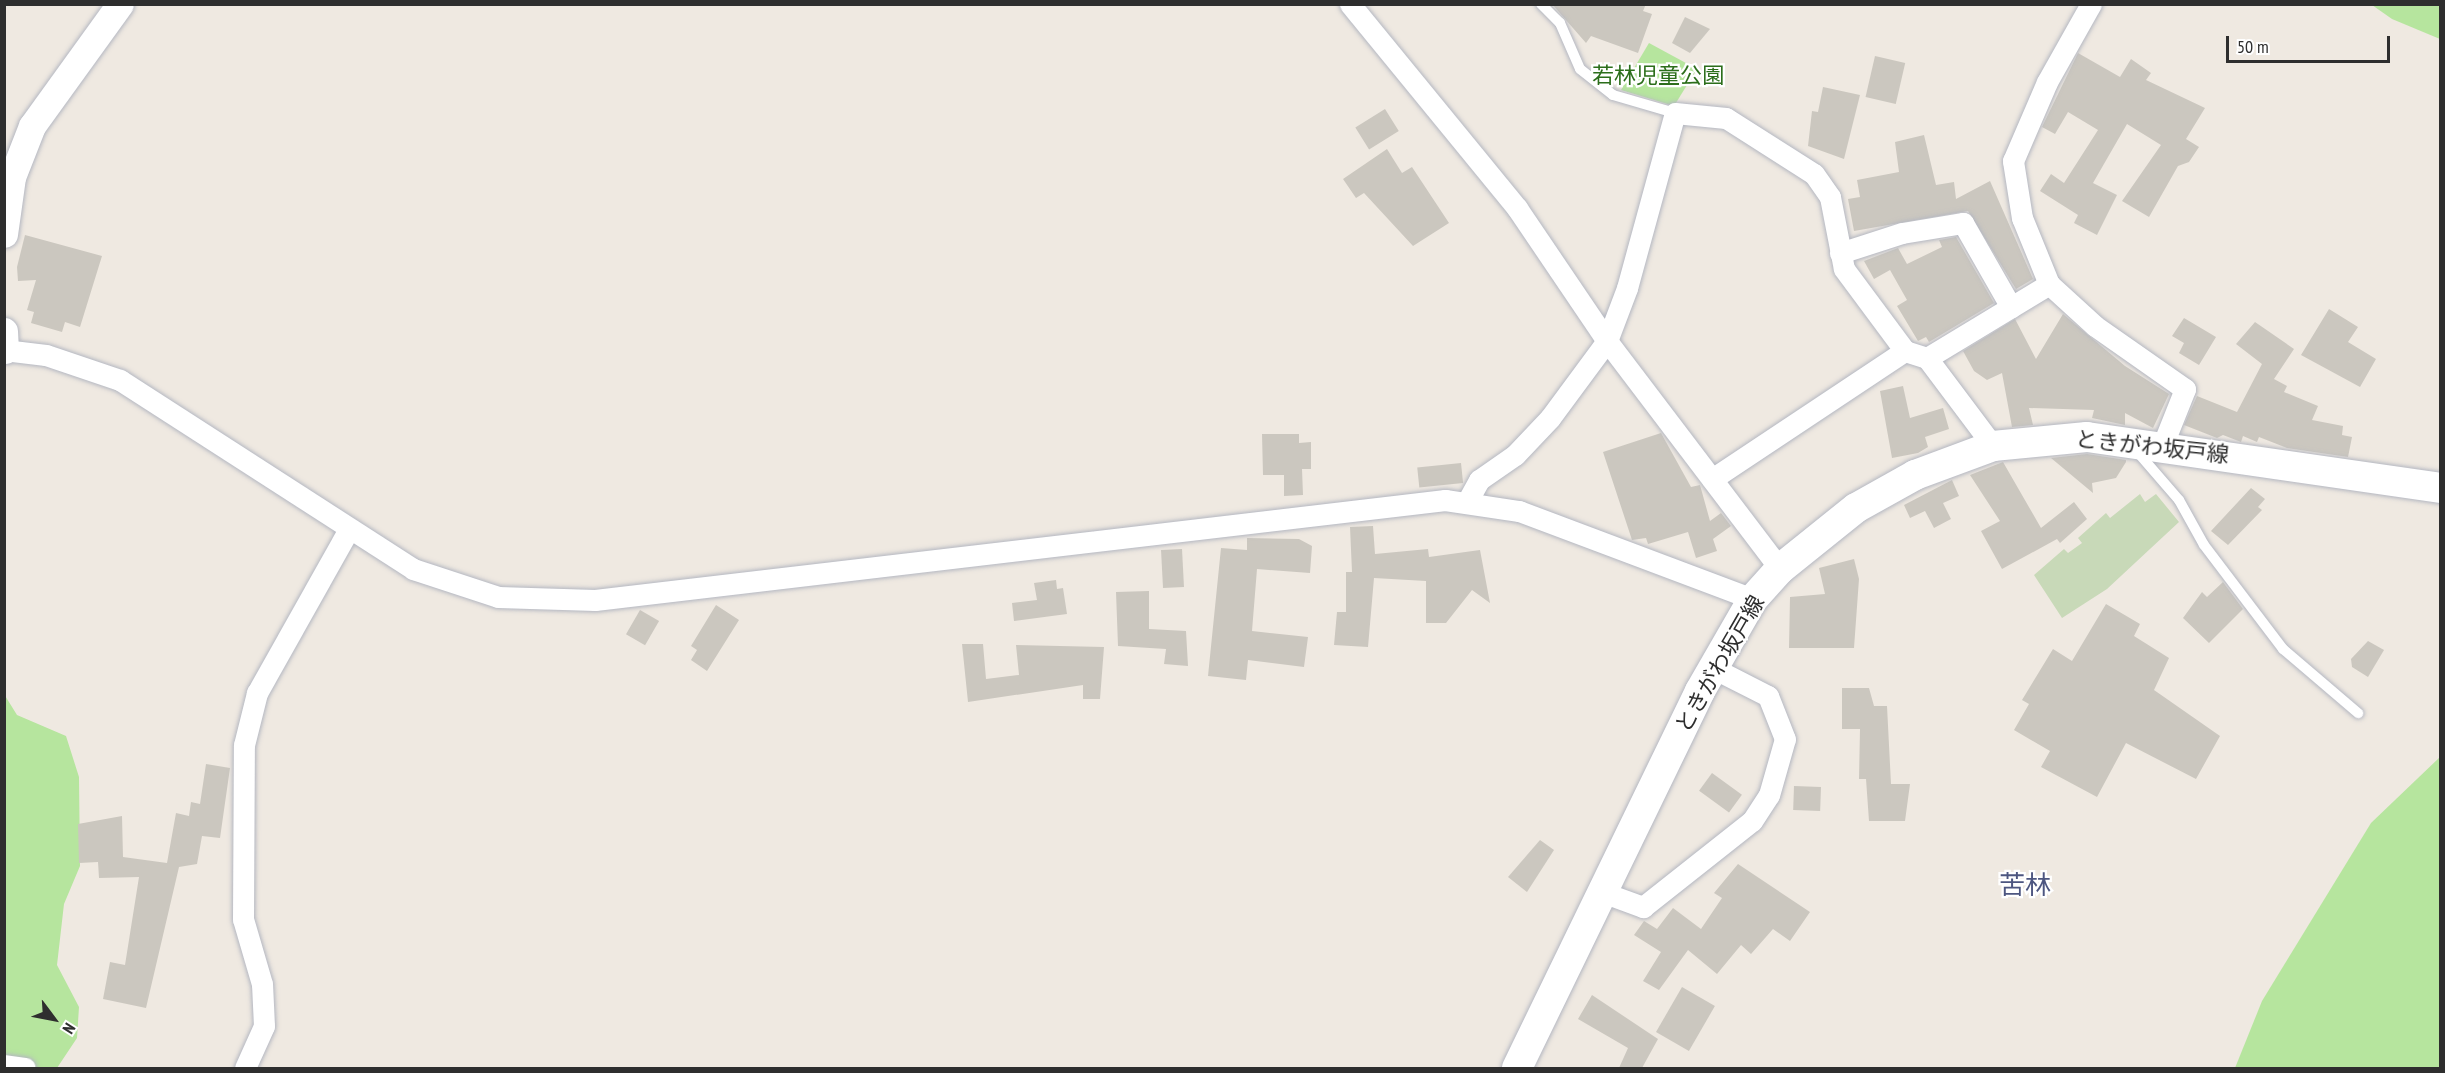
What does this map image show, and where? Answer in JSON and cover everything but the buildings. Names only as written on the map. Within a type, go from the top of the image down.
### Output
[{"type":"main road","name":"ときがわ坂戸線","points":[[1517,1068],[1713,668],[1753,599],[1780,569],[1872,498],[1947,461],[1993,446],[2086,437],[2163,444],[2440,488]]},
{"type":"street","points":[[5,225],[12,177],[32,126],[120,4]]},
{"type":"street","points":[[1350,4],[1517,208],[1606,341],[1780,569]]},
{"type":"street","points":[[2091,4],[2047,82],[2013,161],[2022,218],[2049,284],[2095,326],[2185,389],[2163,444]]},
{"type":"street","points":[[1468,500],[1479,480],[1515,455],[1550,418],[1606,341],[1627,288],[1675,113],[1726,118],[1814,174],[1830,197],[1844,269],[1905,351],[1927,358],[1993,446]]},
{"type":"street","points":[[1840,253],[1902,233],[1963,223],[2011,307]]},
{"type":"street","points":[[1927,358],[2049,284]]},
{"type":"street","points":[[4,331],[5,350],[57,358],[129,385],[413,569],[473,591],[571,601],[928,565],[1419,501],[1468,500],[1556,523],[1753,599]]},
{"type":"street","points":[[1712,479],[1905,351]]},
{"type":"street","points":[[244,1068],[264,1026],[262,984],[243,919],[244,745],[257,693],[349,529]]},
{"type":"street","points":[[1602,892],[1643,907],[1752,821],[1769,795],[1785,739],[1768,696],[1713,668]]},
{"type":"street","points":[[4,1065],[25,1068]]},
{"type":"lane","points":[[1541,4],[1560,23],[1580,69],[1613,95],[1675,113]]},
{"type":"lane","points":[[2130,440],[2141,463],[2179,500],[2204,545],[2283,649],[2358,713]]},
{"type":"green space","points":[[2372,5],[2440,5],[2440,39],[2392,19]]},
{"type":"green space","name":"若林児童公園","points":[[1649,43],[1697,69],[1674,106],[1621,90]]},
{"type":"green space","points":[[2140,494],[2145,502],[2156,494],[2179,522],[2107,589],[2062,618],[2034,575],[2064,549],[2068,553],[2082,543],[2078,538],[2106,513],[2110,518]]},
{"type":"green space","points":[[4,694],[17,715],[66,736],[79,777],[80,866],[64,904],[57,965],[79,1007],[77,1038],[57,1068],[5,1068]]},
{"type":"green space","points":[[2440,757],[2440,1068],[2235,1068],[2262,1001],[2371,823]]},
{"type":"district","name":"苦林","points":[[2025,885]]}]
